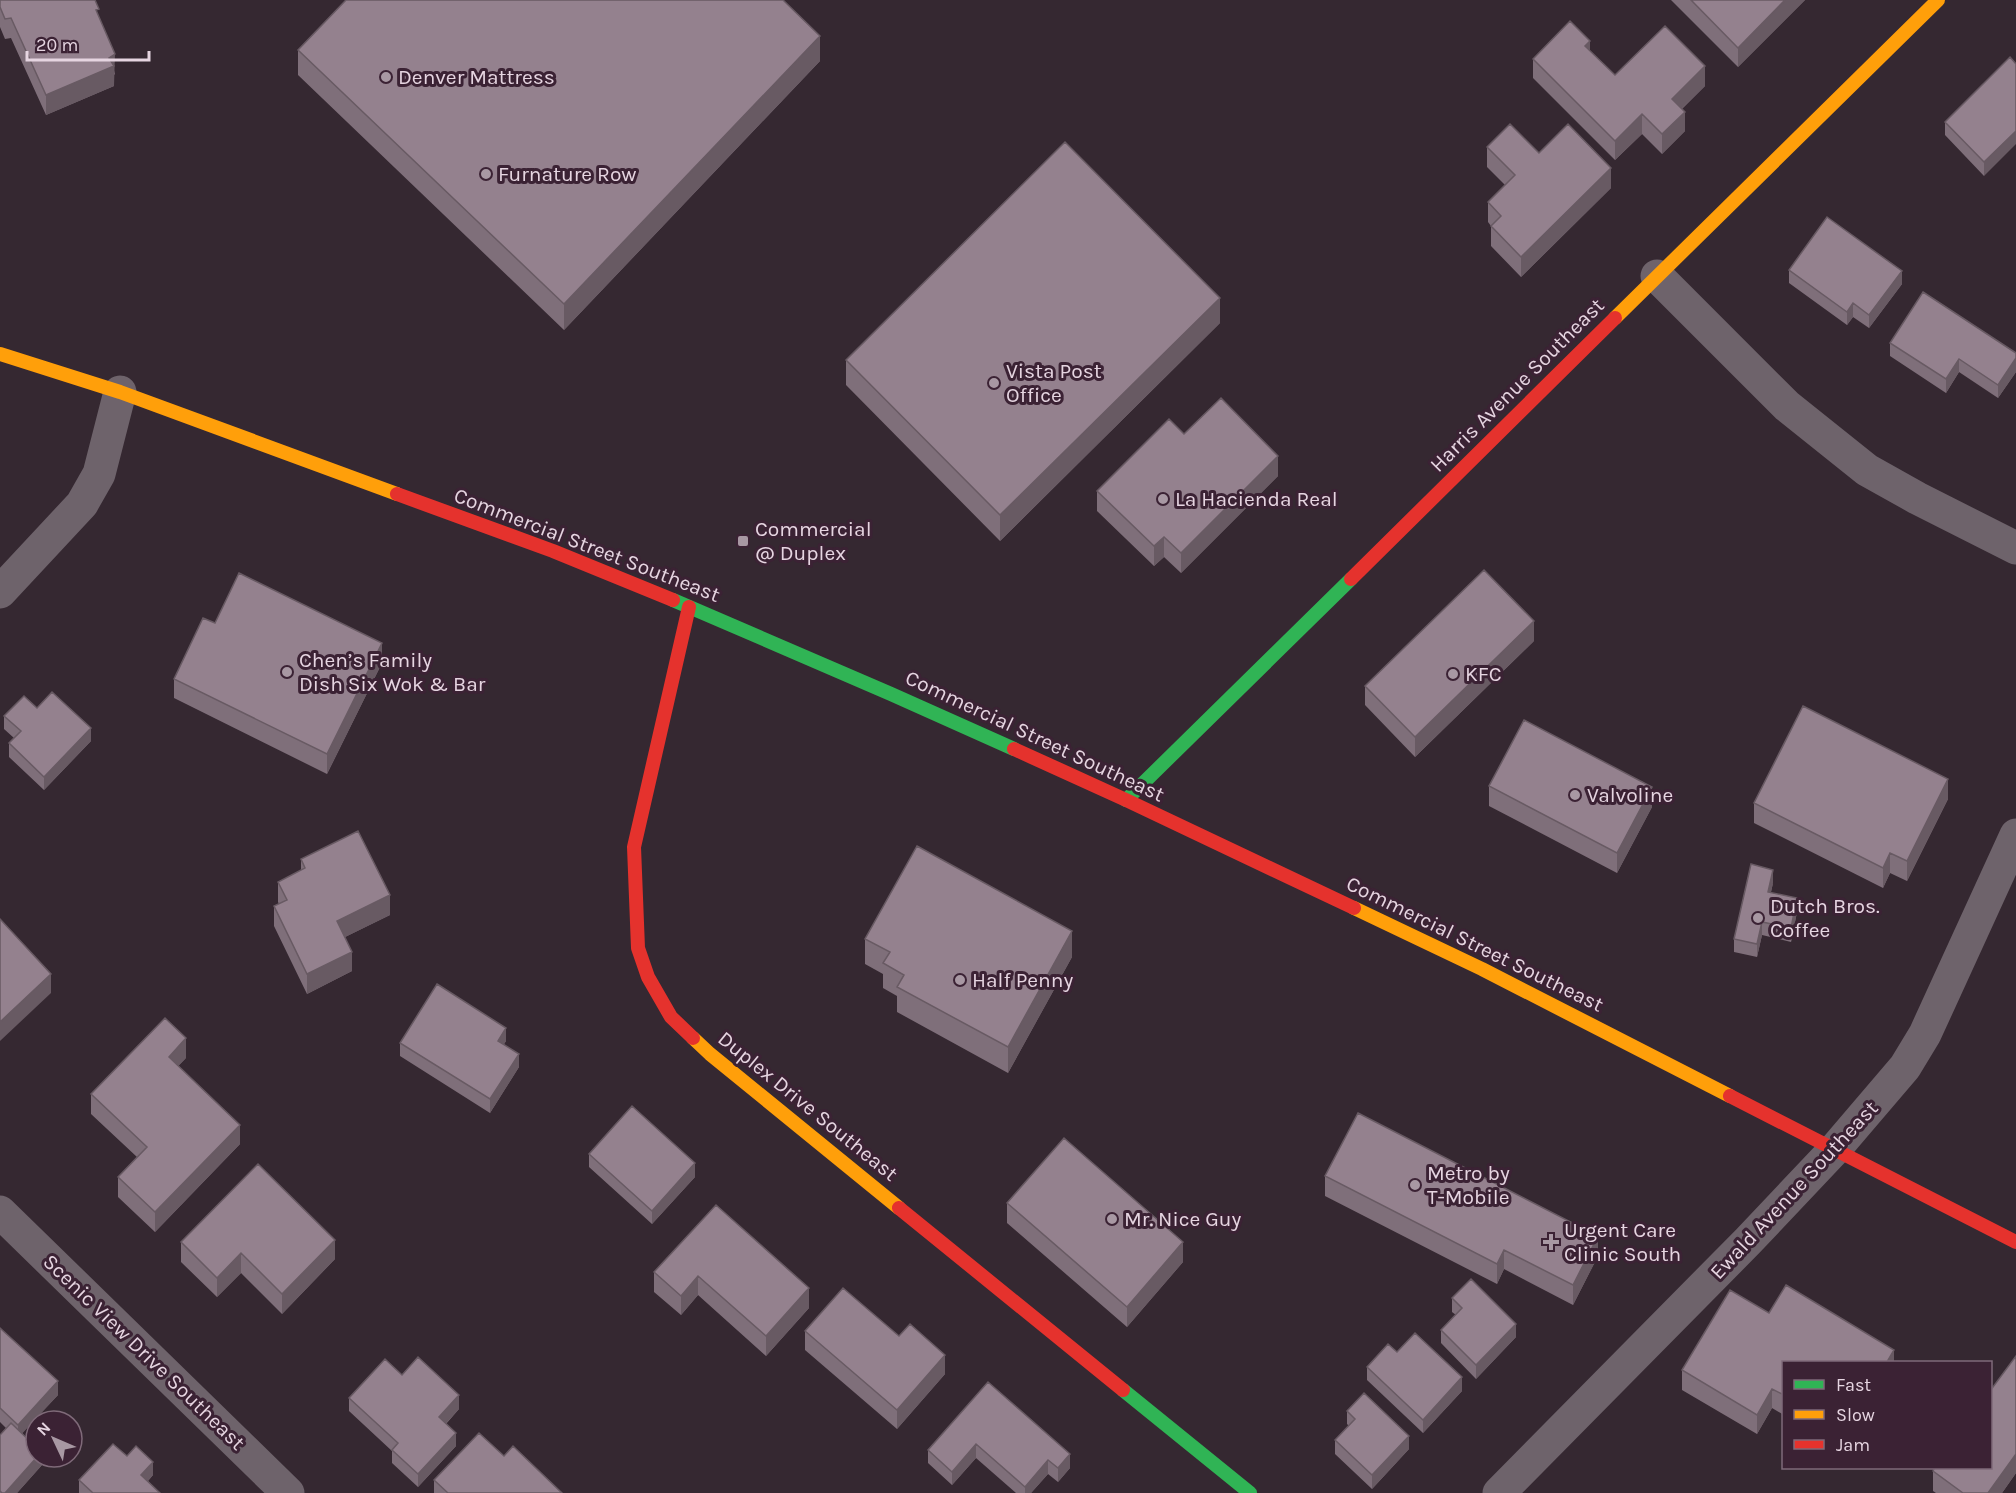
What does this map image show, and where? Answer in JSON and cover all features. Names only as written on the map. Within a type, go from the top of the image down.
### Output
[{"type":"street","name":"Harris Avenue Southeast","points":[[1126,800],[1938,0]]},
{"type":"street","points":[[1657,276],[1787,406],[1867,470],[2016,548]]},
{"type":"street","name":"Commercial Street Southeast","points":[[0,354],[120,392],[553,550],[891,694],[1126,800],[1482,969],[2016,1242]]},
{"type":"street","points":[[0,592],[82,504],[99,474],[120,392]]},
{"type":"street","name":"Duplex Drive Southeast","points":[[690,607],[634,848],[638,948],[648,976],[671,1017],[710,1054],[1250,1493]]},
{"type":"street","name":"Ewald Avenue Southeast","points":[[1499,1493],[1835,1149],[1905,1067],[1925,1034],[2016,835]]},
{"type":"street","name":"Scenic View Drive Southeast","points":[[0,1212],[288,1493]]},
{"type":"building","points":[[0,0],[95,0],[99,9],[96,10],[115,54],[109,58],[114,66],[46,95],[11,18],[5,19]]},
{"type":"building","points":[[346,0],[783,0],[820,36],[564,304],[298,50]]},
{"type":"building","points":[[1691,0],[1785,0],[1738,48]]},
{"type":"building","points":[[1570,21],[1590,41],[1585,46],[1615,75],[1665,26],[1705,66],[1672,99],[1685,112],[1662,134],[1642,114],[1615,141],[1533,59]]},
{"type":"building","points":[[2010,57],[2016,64],[2016,131],[1984,162],[1945,122]]},
{"type":"building","points":[[1510,124],[1539,153],[1568,124],[1611,168],[1521,257],[1491,226],[1501,216],[1488,202],[1515,175],[1487,147]]},
{"type":"building","points":[[1065,142],[1220,298],[1000,515],[846,360]]},
{"type":"building","points":[[1827,217],[1902,271],[1869,315],[1853,303],[1847,312],[1789,270]]},
{"type":"building","points":[[1923,292],[2016,353],[2016,358],[1998,385],[1959,359],[1946,379],[1890,343]]},
{"type":"building","points":[[1221,398],[1278,456],[1181,553],[1164,537],[1154,546],[1097,491],[1169,419],[1184,434]]},
{"type":"building","points":[[1484,570],[1534,621],[1415,737],[1365,686]]},
{"type":"building","points":[[239,573],[382,643],[327,754],[174,679],[203,618],[215,623]]},
{"type":"building","points":[[52,692],[91,728],[44,777],[9,743],[21,731],[4,716],[24,696],[37,708]]},
{"type":"building","points":[[1803,706],[1948,779],[1907,861],[1890,853],[1883,868],[1754,803]]},
{"type":"building","points":[[1524,720],[1652,787],[1617,853],[1489,786]]},
{"type":"building","points":[[358,831],[390,895],[337,921],[352,952],[307,974],[274,906],[287,900],[278,882],[305,868],[301,859]]},
{"type":"building","points":[[917,846],[1072,931],[1008,1047],[897,987],[904,975],[883,963],[890,952],[865,939]]},
{"type":"building","points":[[1751,864],[1773,870],[1768,892],[1797,898],[1791,928],[1762,922],[1757,944],[1734,939]]},
{"type":"building","points":[[0,919],[51,974],[0,1022]]},
{"type":"building","points":[[437,984],[506,1028],[498,1041],[519,1054],[490,1099],[400,1043]]},
{"type":"building","points":[[165,1018],[186,1038],[169,1057],[240,1125],[155,1212],[118,1177],[147,1147],[91,1094]]},
{"type":"building","points":[[632,1106],[695,1163],[652,1211],[589,1154]]},
{"type":"building","points":[[1358,1113],[1598,1236],[1573,1285],[1504,1250],[1497,1264],[1325,1176]]},
{"type":"building","points":[[1064,1138],[1183,1242],[1127,1307],[1007,1203]]},
{"type":"building","points":[[258,1164],[335,1240],[282,1294],[241,1253],[217,1278],[181,1242]]},
{"type":"building","points":[[716,1205],[809,1288],[766,1336],[698,1276],[681,1296],[654,1272]]},
{"type":"building","points":[[1471,1279],[1516,1324],[1476,1365],[1441,1330],[1462,1308],[1452,1298]]},
{"type":"building","points":[[1786,1285],[1894,1350],[1888,1361],[1782,1361],[1782,1394],[1772,1389],[1757,1415],[1682,1370],[1730,1290],[1769,1313]]},
{"type":"building","points":[[843,1288],[899,1336],[910,1324],[945,1355],[897,1410],[805,1331]]},
{"type":"building","points":[[0,1328],[58,1381],[33,1409],[24,1409],[24,1418],[18,1425],[0,1408]]},
{"type":"building","points":[[1415,1333],[1462,1377],[1423,1420],[1367,1367],[1388,1344],[1397,1352]]},
{"type":"building","points":[[2016,1356],[2016,1454],[1988,1493],[1963,1493],[1933,1471],[1934,1469],[1992,1469],[1992,1388]]},
{"type":"building","points":[[418,1357],[459,1395],[439,1417],[456,1433],[418,1474],[392,1450],[398,1443],[349,1398],[385,1359],[402,1375]]},
{"type":"building","points":[[988,1382],[1070,1454],[1058,1468],[1048,1460],[1025,1487],[976,1444],[952,1472],[928,1450]]},
{"type":"building","points":[[1364,1393],[1409,1436],[1372,1475],[1335,1440],[1355,1419],[1347,1411]]},
{"type":"building","points":[[11,1423],[24,1435],[24,1469],[26,1469],[5,1493],[0,1491],[0,1435]]},
{"type":"building","points":[[479,1433],[504,1456],[513,1446],[562,1493],[448,1493],[434,1480]]},
{"type":"building","points":[[113,1444],[127,1456],[136,1446],[153,1462],[141,1475],[160,1493],[93,1493],[79,1480]]},
{"type":"traffic: fast","points":[[1126,800],[1351,579]]},
{"type":"traffic: fast","points":[[673,600],[1014,749]]},
{"type":"traffic: fast","points":[[1123,1390],[1250,1493]]},
{"type":"traffic: slow","points":[[1615,318],[1938,0]]},
{"type":"traffic: slow","points":[[0,354],[120,392],[397,494]]},
{"type":"traffic: slow","points":[[1354,908],[1482,969],[1730,1096]]},
{"type":"traffic: slow","points":[[693,1038],[899,1208]]},
{"type":"traffic: jam","points":[[1351,579],[1615,318]]},
{"type":"traffic: jam","points":[[397,494],[553,551],[673,600]]},
{"type":"traffic: jam","points":[[689,607],[634,847],[638,948],[648,977],[671,1017],[693,1038]]},
{"type":"traffic: jam","points":[[1014,749],[1354,908]]},
{"type":"traffic: jam","points":[[1730,1096],[2016,1242]]},
{"type":"traffic: jam","points":[[899,1208],[1123,1390]]},
{"type":"place","name":"Denver Mattress","points":[[386,77]]},
{"type":"place","name":"Furnature Row","points":[[486,174]]},
{"type":"place","name":"Vista Post Office","points":[[994,383]]},
{"type":"place","name":"La Hacienda Real","points":[[1163,499]]},
{"type":"place","name":"Commercial @ Duplex","points":[[743,541]]},
{"type":"place","name":"Chen’s Family Dish Six Wok & Bar","points":[[287,672]]},
{"type":"place","name":"KFC","points":[[1453,674]]},
{"type":"place","name":"Valvoline","points":[[1575,795]]},
{"type":"place","name":"Dutch Bros. Coffee","points":[[1758,918]]},
{"type":"place","name":"Half Penny","points":[[960,980]]},
{"type":"place","name":"Metro by T-Mobile","points":[[1415,1185]]},
{"type":"place","name":"Mr. Nice Guy","points":[[1112,1219]]},
{"type":"place","name":"Urgent Care Clinic South","points":[[1551,1242]]}]
